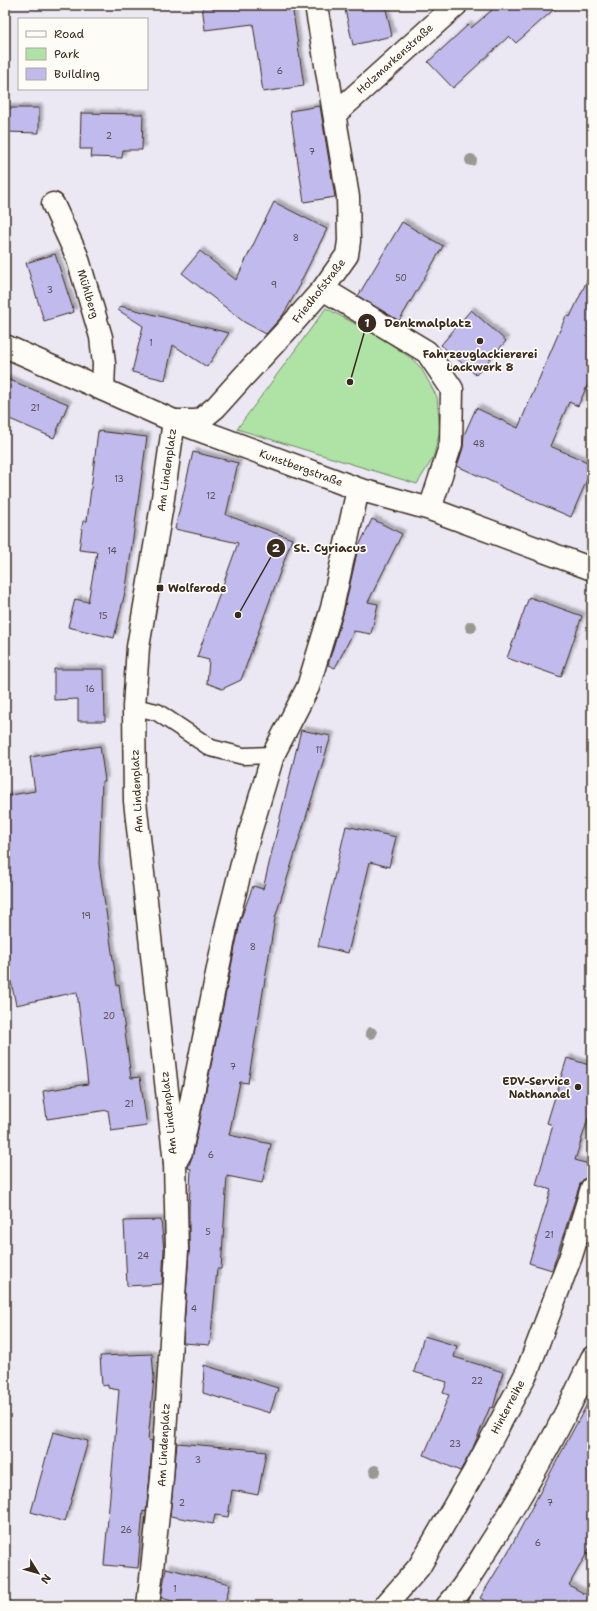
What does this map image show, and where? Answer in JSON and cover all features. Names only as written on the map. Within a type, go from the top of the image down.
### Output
[{"type":"street","name":"Friedhofstraße","points":[[174,421],[199,421],[216,407],[286,332],[323,288],[347,255],[349,241],[348,197],[316,5]]},
{"type":"street","name":"Holzmarkenstraße","points":[[335,114],[456,5]]},
{"type":"street","name":"Mühlberg","points":[[53,204],[77,256],[101,337],[104,364],[103,389]]},
{"type":"street","points":[[323,288],[427,352],[452,388],[451,444],[430,509]]},
{"type":"street","points":[[5,346],[174,421]]},
{"type":"street","name":"Kunstbergstraße","points":[[174,421],[358,489],[430,509],[592,569]]},
{"type":"street","name":"Am Lindenplatz","points":[[148,1606],[162,1478],[166,1398],[177,1250],[175,1163],[135,801],[134,707],[138,647],[162,505],[174,421]]},
{"type":"street","name":"Am Lindenplatz","points":[[175,1163],[181,1152],[227,924],[250,832],[274,755],[308,687],[332,608],[358,489]]},
{"type":"street","name":"Hinterreihe","points":[[385,1606],[419,1567],[474,1472],[527,1372],[571,1256],[592,1188]]},
{"type":"street","points":[[447,1606],[460,1592],[514,1506],[573,1400],[592,1358]]},
{"type":"lane","points":[[134,707],[157,712],[211,748],[243,756],[274,755]]},
{"type":"green space","points":[[326,308],[385,340],[412,359],[421,368],[437,397],[440,431],[433,458],[417,484],[237,429]]},
{"type":"building","points":[[202,5],[292,5],[304,86],[263,92],[253,24],[205,30]]},
{"type":"building","points":[[344,5],[385,5],[392,36],[353,45]]},
{"type":"building","points":[[498,5],[559,5],[516,43],[509,36],[453,88],[428,62],[468,25],[471,28]]},
{"type":"building","points":[[320,106],[335,197],[304,202],[290,111]]},
{"type":"building","points":[[5,108],[39,108],[39,133],[5,132]]},
{"type":"building","points":[[81,113],[143,114],[142,150],[123,150],[122,158],[91,157],[92,149],[80,149]]},
{"type":"building","points":[[274,202],[327,229],[300,283],[301,284],[283,315],[266,334],[244,322],[182,273],[200,251],[236,280]]},
{"type":"building","points":[[402,222],[443,246],[399,321],[358,296]]},
{"type":"building","points":[[55,254],[74,312],[44,321],[26,263]]},
{"type":"building","points":[[592,270],[592,375],[578,406],[569,402],[550,446],[592,464],[592,468],[571,517],[501,487],[457,466],[463,448],[464,435],[476,408],[518,428],[566,316],[570,317]]},
{"type":"building","points":[[120,306],[229,333],[207,367],[173,345],[165,380],[132,372],[143,326],[118,310]]},
{"type":"building","points":[[471,310],[506,341],[476,375],[441,345]]},
{"type":"building","points":[[5,378],[68,404],[54,438],[5,417]]},
{"type":"building","points":[[98,431],[147,437],[126,588],[114,638],[68,627],[75,599],[88,602],[97,552],[79,550],[83,521],[87,521]]},
{"type":"building","points":[[193,452],[238,463],[226,515],[292,539],[241,680],[222,689],[207,683],[209,660],[197,657],[238,543],[175,529]]},
{"type":"building","points":[[372,519],[402,534],[368,602],[378,604],[371,634],[354,631],[335,668],[328,665],[344,611],[358,548]]},
{"type":"building","points":[[529,597],[582,616],[561,677],[507,658]]},
{"type":"building","points":[[54,669],[104,669],[105,721],[78,721],[78,699],[54,700]]},
{"type":"building","points":[[301,730],[331,736],[275,918],[248,1083],[240,1082],[229,1135],[271,1144],[262,1183],[227,1176],[221,1269],[217,1269],[210,1345],[183,1343],[189,1251],[191,1169],[188,1168],[193,1154],[241,918],[253,886],[263,889]]},
{"type":"building","points":[[100,746],[105,781],[102,781],[99,864],[117,986],[119,985],[131,1078],[140,1077],[147,1126],[111,1131],[108,1110],[47,1119],[43,1091],[88,1084],[77,992],[16,1005],[5,954],[5,796],[35,791],[30,757]]},
{"type":"building","points":[[346,826],[396,837],[389,867],[370,862],[348,953],[318,946]]},
{"type":"building","points":[[567,1058],[592,1066],[592,1106],[575,1160],[592,1165],[592,1168],[590,1176],[584,1179],[580,1184],[552,1270],[529,1263],[551,1190],[536,1185],[553,1125],[547,1123]]},
{"type":"building","points":[[161,1220],[164,1250],[162,1284],[127,1286],[124,1221]]},
{"type":"building","points":[[424,1336],[457,1346],[454,1357],[503,1372],[493,1408],[490,1407],[472,1450],[460,1471],[424,1455],[449,1395],[443,1393],[447,1382],[414,1372]]},
{"type":"building","points":[[152,1354],[154,1378],[148,1440],[152,1441],[150,1477],[146,1512],[143,1511],[138,1568],[104,1565],[119,1390],[108,1388],[108,1385],[102,1386],[100,1356]]},
{"type":"building","points":[[204,1365],[278,1388],[270,1413],[203,1393]]},
{"type":"building","points":[[592,1395],[592,1544],[569,1585],[592,1598],[592,1606],[494,1606],[480,1598],[508,1552]]},
{"type":"building","points":[[53,1432],[88,1441],[65,1522],[31,1512]]},
{"type":"building","points":[[177,1443],[266,1452],[258,1495],[232,1490],[228,1517],[215,1515],[213,1524],[170,1516]]},
{"type":"building","points":[[166,1568],[230,1584],[224,1606],[191,1606],[161,1598]]},
{"type":"place","name":"Fahrzeuglackiererei Lackwerk 8","points":[[480,341]]},
{"type":"place","name":"Denkmalplatz","points":[[350,382]]},
{"type":"place","name":"Wolferode","points":[[160,588]]},
{"type":"place","name":"St. Cyriacus","points":[[238,615]]},
{"type":"place","name":"EDV-Service Nathanael","points":[[578,1087]]}]
